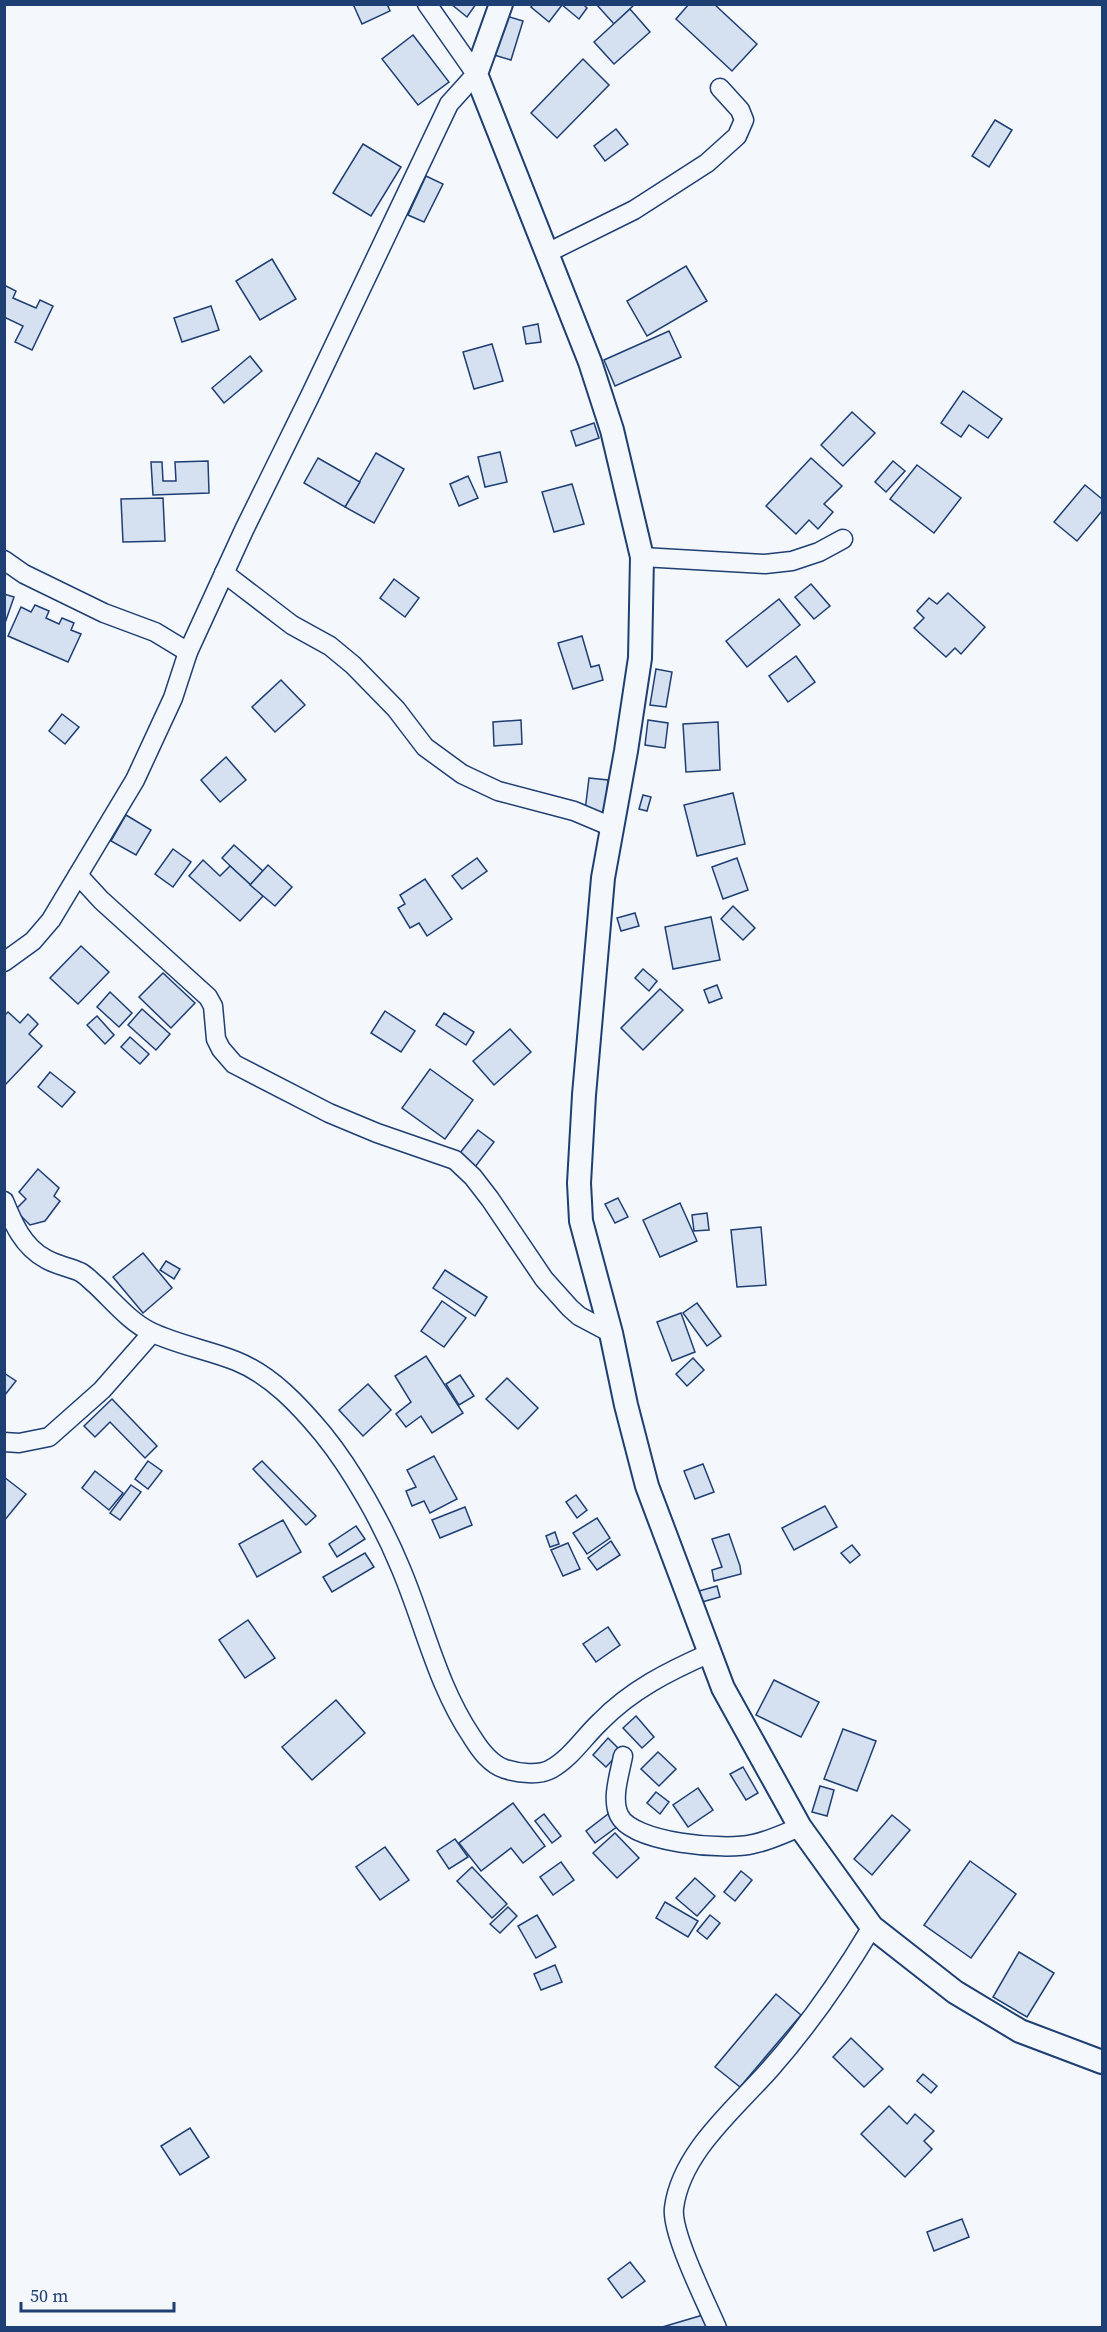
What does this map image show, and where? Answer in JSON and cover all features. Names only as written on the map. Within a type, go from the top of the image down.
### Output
[{"type":"street","points":[[427,4],[476,74],[590,363],[612,430],[642,557],[640,658],[603,879],[579,1183],[580,1221],[611,1333],[626,1405],[647,1486],[723,1688],[800,1827],[872,1927],[955,1992],[1020,2031],[1102,2062]]},
{"type":"street","points":[[4,962],[33,941],[51,920],[135,780],[173,699],[188,652],[224,573],[449,104],[476,74],[501,4]]},
{"type":"street","points":[[546,253],[634,210],[707,163],[736,136],[744,120],[740,110],[720,88]]},
{"type":"street","points":[[642,557],[765,564],[792,561],[819,552],[843,539]]},
{"type":"street","points":[[4,560],[24,574],[104,613],[155,632],[188,652]]},
{"type":"street","points":[[224,573],[292,625],[330,646],[353,664],[396,709],[425,747],[462,774],[498,791],[574,811],[612,827]]},
{"type":"street","points":[[78,875],[101,900],[208,997],[213,1006],[216,1039],[234,1064],[329,1113],[377,1133],[455,1160],[490,1199],[544,1279],[570,1308],[579,1316],[611,1333]]},
{"type":"street","points":[[4,1201],[17,1229],[34,1251],[45,1259],[81,1272],[136,1323],[152,1333],[238,1362],[280,1389],[302,1408],[332,1445],[379,1522],[401,1570],[436,1670],[456,1714],[491,1761],[503,1768],[534,1773],[550,1770],[600,1721],[632,1694],[665,1673],[710,1653]]},
{"type":"street","points":[[4,1442],[19,1443],[49,1437],[102,1390],[152,1333]]},
{"type":"street","points":[[623,1756],[615,1798],[618,1814],[627,1825],[640,1833],[719,1848],[752,1845],[800,1827]]},
{"type":"street","points":[[717,2328],[675,2229],[674,2209],[681,2184],[691,2163],[721,2120],[771,2068],[829,1995],[872,1927]]},
{"type":"building","points":[[353,4],[387,4],[390,11],[362,24]]},
{"type":"building","points":[[451,4],[476,4],[467,17]]},
{"type":"building","points":[[533,4],[562,5],[549,22],[531,7]]},
{"type":"building","points":[[561,4],[583,4],[587,8],[579,19]]},
{"type":"building","points":[[596,4],[635,4],[614,24]]},
{"type":"building","points":[[689,4],[714,4],[757,44],[732,71],[676,19]]},
{"type":"building","points":[[630,9],[650,32],[614,64],[594,42]]},
{"type":"building","points":[[506,16],[523,21],[511,60],[494,55]]},
{"type":"building","points":[[413,35],[449,82],[418,105],[382,59]]},
{"type":"building","points":[[583,59],[609,85],[557,138],[531,113]]},
{"type":"building","points":[[995,120],[1012,130],[989,167],[972,156]]},
{"type":"building","points":[[616,129],[628,144],[605,161],[594,146]]},
{"type":"building","points":[[363,144],[401,167],[371,216],[333,193]]},
{"type":"building","points":[[426,176],[443,184],[424,222],[408,215]]},
{"type":"building","points":[[272,259],[296,299],[260,320],[236,281]]},
{"type":"building","points":[[686,266],[707,301],[647,336],[627,301]]},
{"type":"building","points":[[4,285],[16,291],[13,298],[36,308],[40,300],[53,306],[32,350],[15,342],[23,326],[4,317]]},
{"type":"building","points":[[211,306],[219,330],[182,342],[174,318]]},
{"type":"building","points":[[538,324],[541,342],[526,344],[523,327]]},
{"type":"building","points":[[669,331],[681,357],[615,386],[604,360]]},
{"type":"building","points":[[492,344],[503,381],[474,389],[463,352]]},
{"type":"building","points":[[250,356],[262,371],[224,403],[212,388]]},
{"type":"building","points":[[963,391],[1002,419],[988,438],[969,425],[961,437],[941,423]]},
{"type":"building","points":[[852,412],[875,433],[843,466],[821,445]]},
{"type":"building","points":[[594,423],[599,438],[576,446],[571,431]]},
{"type":"building","points":[[500,452],[507,482],[485,487],[478,457]]},
{"type":"building","points":[[376,453],[404,469],[374,523],[345,507]]},
{"type":"building","points":[[318,458],[360,482],[345,507],[304,483]]},
{"type":"building","points":[[811,458],[842,486],[824,504],[833,512],[818,529],[809,520],[796,534],[766,506]]},
{"type":"building","points":[[208,461],[209,493],[153,495],[151,462],[162,462],[163,481],[176,481],[175,462]]},
{"type":"building","points":[[893,461],[905,471],[886,492],[875,482]]},
{"type":"building","points":[[917,465],[961,498],[934,533],[890,499]]},
{"type":"building","points":[[468,476],[478,498],[459,506],[450,484]]},
{"type":"building","points":[[572,484],[584,524],[554,532],[542,492]]},
{"type":"building","points":[[1085,485],[1102,499],[1102,511],[1077,541],[1054,522]]},
{"type":"building","points":[[163,498],[165,541],[123,542],[121,499]]},
{"type":"building","points":[[394,579],[419,598],[405,617],[380,598]]},
{"type":"building","points":[[811,584],[830,606],[814,619],[795,597]]},
{"type":"building","points":[[948,593],[985,627],[961,654],[955,648],[946,657],[914,628],[924,618],[917,611],[929,598],[937,604]]},
{"type":"building","points":[[4,594],[14,597],[4,626]]},
{"type":"building","points":[[779,599],[800,625],[747,667],[726,641]]},
{"type":"building","points":[[35,605],[49,611],[46,618],[59,624],[62,618],[74,623],[71,630],[81,634],[68,662],[8,636],[21,607],[31,612]]},
{"type":"building","points":[[582,636],[591,667],[599,665],[603,680],[573,689],[558,643]]},
{"type":"building","points":[[796,656],[815,682],[788,702],[769,676]]},
{"type":"building","points":[[656,669],[672,672],[666,707],[650,705]]},
{"type":"building","points":[[281,680],[305,705],[275,732],[252,707]]},
{"type":"building","points":[[62,714],[79,727],[65,744],[49,731]]},
{"type":"building","points":[[521,720],[522,744],[494,746],[493,722]]},
{"type":"building","points":[[648,720],[668,723],[665,748],[645,745]]},
{"type":"building","points":[[718,722],[720,770],[686,772],[683,724]]},
{"type":"building","points":[[226,757],[246,780],[220,802],[201,780]]},
{"type":"building","points":[[589,778],[608,780],[605,813],[585,811]]},
{"type":"building","points":[[733,793],[745,844],[697,856],[684,805]]},
{"type":"building","points":[[643,795],[651,797],[647,811],[639,809]]},
{"type":"building","points":[[126,815],[151,830],[136,855],[111,841]]},
{"type":"building","points":[[234,845],[263,871],[250,885],[222,858]]},
{"type":"building","points":[[173,849],[191,862],[173,887],[155,874]]},
{"type":"building","points":[[477,858],[487,871],[462,889],[452,876]]},
{"type":"building","points":[[737,858],[748,890],[723,899],[712,867]]},
{"type":"building","points":[[203,860],[220,876],[230,866],[263,896],[240,921],[189,876]]},
{"type":"building","points":[[268,865],[292,887],[275,906],[250,885]]},
{"type":"building","points":[[425,879],[452,919],[427,936],[419,923],[410,928],[398,908],[405,904],[400,895]]},
{"type":"building","points":[[733,906],[755,928],[743,940],[721,919]]},
{"type":"building","points":[[635,913],[639,926],[621,931],[617,918]]},
{"type":"building","points":[[711,917],[720,960],[673,969],[665,927]]},
{"type":"building","points":[[81,946],[109,972],[78,1004],[50,978]]},
{"type":"building","points":[[643,969],[657,981],[649,991],[635,978]]},
{"type":"building","points":[[163,973],[195,1003],[171,1028],[139,997]]},
{"type":"building","points":[[717,985],[722,998],[709,1003],[704,990]]},
{"type":"building","points":[[660,989],[683,1010],[643,1050],[621,1028]]},
{"type":"building","points":[[110,992],[132,1013],[119,1027],[97,1007]]},
{"type":"building","points":[[142,1009],[170,1034],[156,1050],[128,1025]]},
{"type":"building","points":[[385,1011],[415,1031],[401,1052],[371,1033]]},
{"type":"building","points":[[8,1012],[20,1023],[28,1014],[38,1024],[29,1034],[42,1046],[6,1084],[4,1082],[4,1016]]},
{"type":"building","points":[[444,1013],[474,1032],[466,1045],[436,1025]]},
{"type":"building","points":[[97,1016],[114,1035],[105,1044],[87,1025]]},
{"type":"building","points":[[510,1029],[531,1052],[494,1085],[473,1061]]},
{"type":"building","points":[[130,1037],[149,1054],[140,1064],[121,1047]]},
{"type":"building","points":[[430,1069],[473,1100],[445,1139],[402,1108]]},
{"type":"building","points":[[50,1072],[75,1092],[62,1107],[38,1087]]},
{"type":"building","points":[[478,1130],[494,1142],[472,1171],[456,1158]]},
{"type":"building","points":[[38,1169],[59,1188],[54,1196],[60,1201],[45,1221],[30,1225],[15,1210],[26,1199],[19,1192]]},
{"type":"building","points":[[618,1198],[628,1217],[615,1223],[605,1204]]},
{"type":"building","points":[[680,1203],[697,1241],[660,1257],[643,1220]]},
{"type":"building","points":[[707,1213],[709,1230],[694,1231],[692,1215]]},
{"type":"building","points":[[761,1227],[766,1285],[737,1287],[731,1230]]},
{"type":"building","points":[[143,1253],[172,1288],[143,1313],[113,1277]]},
{"type":"building","points":[[166,1261],[180,1269],[174,1279],[160,1270]]},
{"type":"building","points":[[445,1270],[487,1297],[475,1316],[433,1288]]},
{"type":"building","points":[[442,1301],[466,1318],[444,1347],[421,1331]]},
{"type":"building","points":[[697,1303],[721,1336],[707,1346],[683,1313]]},
{"type":"building","points":[[681,1313],[695,1352],[672,1361],[657,1322]]},
{"type":"building","points":[[426,1356],[463,1413],[432,1433],[421,1416],[406,1427],[396,1414],[411,1402],[395,1376]]},
{"type":"building","points":[[693,1358],[704,1370],[687,1386],[676,1374]]},
{"type":"building","points":[[4,1373],[16,1381],[4,1396]]},
{"type":"building","points":[[460,1375],[474,1396],[459,1405],[446,1384]]},
{"type":"building","points":[[507,1378],[538,1408],[518,1429],[486,1399]]},
{"type":"building","points":[[368,1384],[391,1410],[363,1436],[339,1410]]},
{"type":"building","points":[[112,1399],[157,1446],[145,1458],[110,1422],[95,1437],[84,1426]]},
{"type":"building","points":[[434,1456],[457,1499],[430,1513],[424,1501],[412,1506],[406,1491],[416,1487],[407,1470]]},
{"type":"building","points":[[148,1461],[162,1471],[148,1489],[135,1479]]},
{"type":"building","points":[[262,1461],[316,1516],[306,1525],[253,1469]]},
{"type":"building","points":[[703,1464],[714,1492],[695,1499],[684,1471]]},
{"type":"building","points":[[95,1471],[123,1493],[109,1510],[82,1488]]},
{"type":"building","points":[[4,1477],[26,1494],[4,1521]]},
{"type":"building","points":[[131,1485],[141,1492],[120,1520],[110,1513]]},
{"type":"building","points":[[576,1495],[587,1510],[577,1518],[566,1502]]},
{"type":"building","points":[[825,1506],[837,1527],[794,1550],[782,1528]]},
{"type":"building","points":[[465,1507],[472,1525],[440,1538],[432,1520]]},
{"type":"building","points":[[597,1518],[610,1538],[587,1554],[573,1533]]},
{"type":"building","points":[[283,1520],[301,1552],[257,1577],[239,1544]]},
{"type":"building","points":[[356,1526],[365,1539],[337,1557],[329,1544]]},
{"type":"building","points":[[555,1532],[559,1544],[550,1547],[546,1536]]},
{"type":"building","points":[[729,1534],[741,1574],[714,1581],[712,1570],[722,1567],[712,1539]]},
{"type":"building","points":[[611,1541],[620,1555],[597,1570],[588,1558]]},
{"type":"building","points":[[568,1543],[580,1569],[563,1576],[551,1550]]},
{"type":"building","points":[[852,1545],[860,1555],[850,1563],[841,1553]]},
{"type":"building","points":[[365,1553],[374,1567],[332,1592],[323,1577]]},
{"type":"building","points":[[717,1586],[720,1597],[702,1602],[699,1591]]},
{"type":"building","points":[[248,1620],[275,1658],[245,1678],[219,1640]]},
{"type":"building","points":[[608,1627],[620,1645],[596,1662],[583,1644]]},
{"type":"building","points":[[774,1680],[819,1702],[801,1737],[756,1715]]},
{"type":"building","points":[[336,1700],[365,1733],[312,1780],[282,1747]]},
{"type":"building","points":[[636,1716],[654,1737],[642,1748],[623,1728]]},
{"type":"building","points":[[843,1729],[876,1741],[857,1791],[824,1779]]},
{"type":"building","points":[[608,1738],[621,1751],[606,1767],[593,1755]]},
{"type":"building","points":[[658,1752],[676,1769],[659,1786],[641,1769]]},
{"type":"building","points":[[743,1767],[758,1793],[746,1800],[730,1774]]},
{"type":"building","points":[[820,1786],[834,1790],[827,1816],[812,1812]]},
{"type":"building","points":[[698,1788],[713,1810],[688,1827],[673,1805]]},
{"type":"building","points":[[656,1792],[669,1802],[660,1814],[647,1803]]},
{"type":"building","points":[[513,1803],[545,1846],[523,1863],[511,1848],[481,1871],[459,1843]]},
{"type":"building","points":[[544,1814],[561,1836],[552,1843],[535,1821]]},
{"type":"building","points":[[608,1814],[618,1826],[595,1843],[586,1831]]},
{"type":"building","points":[[892,1815],[910,1830],[872,1875],[854,1859]]},
{"type":"building","points":[[615,1833],[639,1858],[617,1878],[593,1853]]},
{"type":"building","points":[[455,1839],[468,1857],[449,1869],[437,1851]]},
{"type":"building","points":[[385,1847],[409,1880],[380,1900],[356,1867]]},
{"type":"building","points":[[970,1861],[1016,1894],[971,1958],[924,1925]]},
{"type":"building","points":[[561,1862],[574,1880],[553,1895],[540,1877]]},
{"type":"building","points":[[472,1867],[507,1904],[492,1918],[457,1881]]},
{"type":"building","points":[[741,1871],[752,1880],[735,1901],[724,1892]]},
{"type":"building","points":[[695,1878],[715,1896],[697,1916],[676,1898]]},
{"type":"building","points":[[665,1902],[698,1921],[688,1937],[656,1918]]},
{"type":"building","points":[[508,1907],[517,1916],[500,1933],[490,1924]]},
{"type":"building","points":[[537,1915],[556,1947],[536,1958],[518,1926]]},
{"type":"building","points":[[710,1915],[720,1923],[707,1939],[697,1931]]},
{"type":"building","points":[[1019,1952],[1054,1973],[1027,2017],[993,1997]]},
{"type":"building","points":[[555,1965],[562,1982],[541,1990],[534,1974]]},
{"type":"building","points":[[776,1994],[801,2015],[740,2087],[715,2067]]},
{"type":"building","points":[[851,2038],[883,2069],[864,2087],[833,2057]]},
{"type":"building","points":[[923,2074],[937,2086],[931,2093],[917,2081]]},
{"type":"building","points":[[889,2106],[907,2124],[915,2114],[934,2131],[924,2141],[932,2149],[905,2177],[861,2134]]},
{"type":"building","points":[[190,2128],[209,2157],[180,2175],[161,2146]]},
{"type":"building","points":[[962,2219],[969,2237],[934,2251],[927,2232]]},
{"type":"building","points":[[630,2262],[645,2281],[622,2298],[608,2279]]},
{"type":"building","points":[[703,2315],[707,2328],[659,2328]]}]
